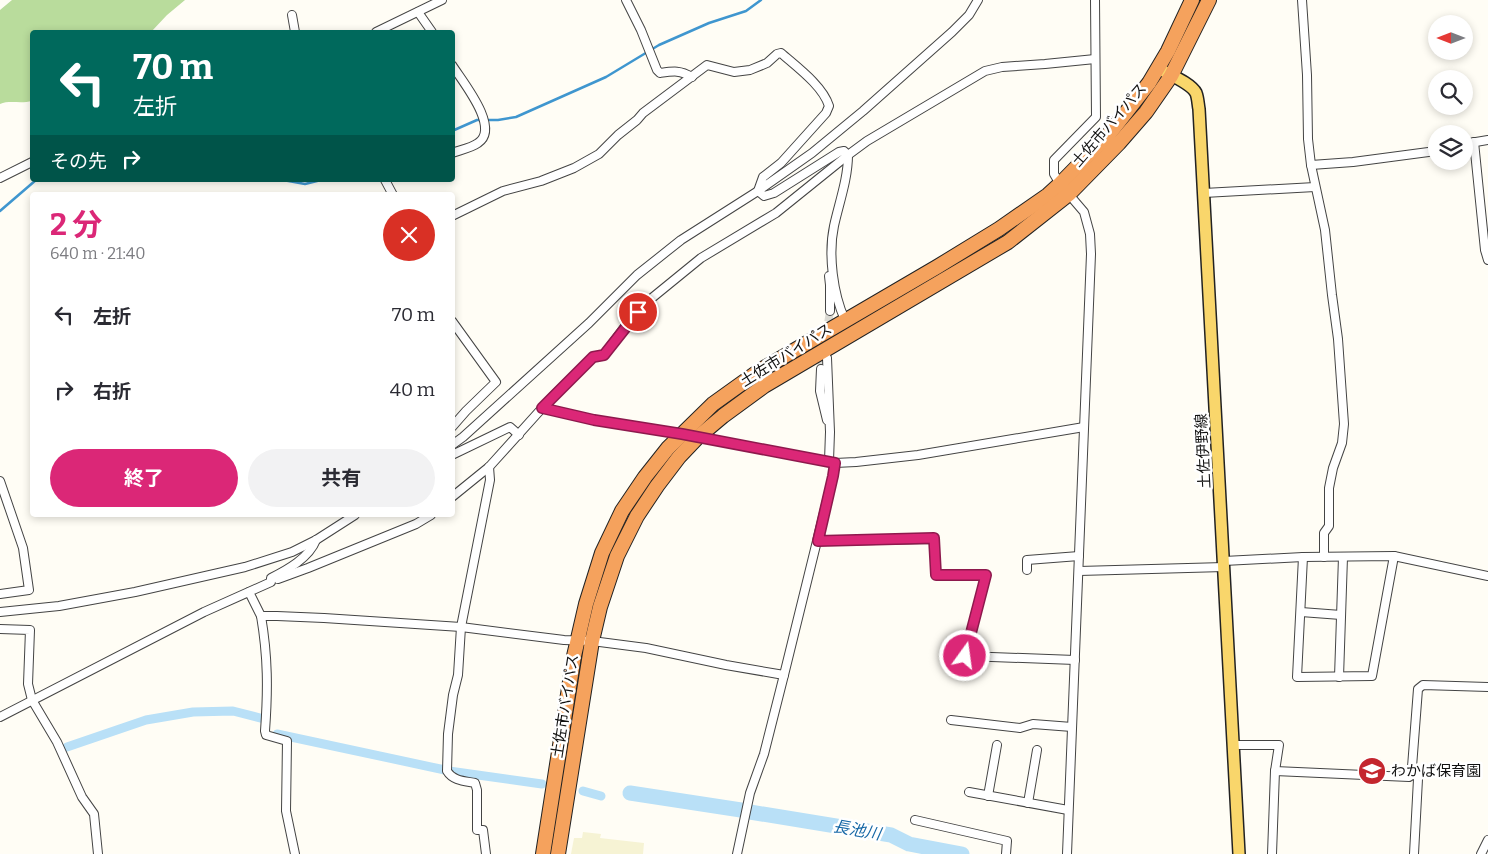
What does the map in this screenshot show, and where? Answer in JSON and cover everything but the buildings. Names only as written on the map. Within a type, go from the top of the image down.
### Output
[{"type":"highway","name":"土佐市バイパス","points":[[544,854],[577,642],[586,604],[602,553],[622,511],[645,477],[668,448],[713,404],[759,371],[937,267],[999,229],[1048,195],[1065,189],[1144,90],[1158,68],[1192,0]]},
{"type":"highway","name":"土佐市バイパス","points":[[558,854],[592,641],[600,607],[617,556],[637,516],[656,486],[678,457],[722,416],[764,386],[1008,242],[1130,130],[1146,112],[1170,76],[1209,0]]},
{"type":"main road","name":"土佐伊野線","points":[[1158,68],[1190,86],[1197,96],[1199,109],[1239,854]]},
{"type":"street","points":[[380,30],[442,0]]},
{"type":"street","points":[[626,0],[641,30],[657,70],[660,73],[684,72],[692,76]]},
{"type":"street","points":[[455,443],[589,323],[637,275],[681,240],[758,191],[812,153],[863,111],[952,32],[969,15],[978,0]]},
{"type":"street","points":[[1066,854],[1079,571],[1090,234],[1084,212],[1054,174],[1054,160],[1096,117],[1095,0]]},
{"type":"street","points":[[1302,0],[1308,139],[1311,165],[1324,230],[1338,339],[1344,424],[1342,443],[1333,468],[1329,488],[1329,526],[1324,533],[1324,557]]},
{"type":"street","points":[[418,12],[431,30]]},
{"type":"street","points":[[292,15],[295,30]]},
{"type":"street","points":[[455,215],[503,191],[541,181],[574,168],[599,154],[643,113],[707,65],[734,72],[750,70],[767,63],[777,54],[782,53],[809,76],[829,106],[826,113],[781,163],[764,177],[758,191]]},
{"type":"street","points":[[455,495],[489,467],[542,408],[593,357],[604,355],[647,302],[701,258],[776,213],[867,141],[985,71],[1002,67],[1095,59]]},
{"type":"street","points":[[455,70],[483,114],[486,123],[486,132],[478,144],[455,151]]},
{"type":"street","points":[[1488,140],[1474,142],[1485,250],[1488,260]]},
{"type":"street","points":[[758,191],[764,196],[774,193],[839,152],[844,151],[848,155],[848,167],[831,248],[831,266],[840,309],[845,320]]},
{"type":"street","points":[[1311,165],[1353,162],[1428,152]]},
{"type":"street","points":[[0,178],[30,163]]},
{"type":"street","points":[[1204,193],[1316,187]]},
{"type":"street","points":[[830,312],[830,286],[826,261],[831,248]]},
{"type":"street","points":[[455,325],[496,382],[455,424]]},
{"type":"street","points":[[737,854],[750,793],[764,754],[833,476],[827,358],[823,350]]},
{"type":"street","points":[[821,368],[820,391],[830,432]]},
{"type":"street","points":[[542,408],[594,420],[682,434],[832,462],[856,462],[918,455],[1084,427]]},
{"type":"street","points":[[455,454],[510,427],[519,435]]},
{"type":"street","points":[[486,854],[483,830],[477,830],[477,790],[475,783],[455,779],[447,771],[448,734],[453,695],[458,675],[462,627],[490,480],[489,467]]},
{"type":"street","points":[[0,480],[22,548],[29,590],[0,594]]},
{"type":"street","points":[[0,612],[60,606],[136,592],[245,567],[292,552],[316,540],[352,517]]},
{"type":"street","points":[[0,716],[204,612],[271,582],[416,524],[428,517]]},
{"type":"street","points":[[818,541],[934,538],[936,575],[986,575],[965,656],[1075,660]]},
{"type":"street","points":[[271,582],[271,578],[291,568],[314,547],[316,540]]},
{"type":"street","points":[[1027,570],[1026,560],[1079,556]]},
{"type":"street","points":[[1338,678],[1343,556]]},
{"type":"street","points":[[1079,571],[1224,564],[1302,557],[1394,556],[1488,576]]},
{"type":"street","points":[[1287,676],[1338,678],[1372,676],[1394,556]]},
{"type":"street","points":[[1297,677],[1302,557]]},
{"type":"street","points":[[249,592],[261,616],[268,664],[266,735],[287,740],[286,810],[295,854]]},
{"type":"street","points":[[1301,612],[1341,614]]},
{"type":"street","points":[[261,616],[462,627],[577,642],[592,641],[646,648],[784,675]]},
{"type":"street","points":[[0,629],[30,630],[28,684],[32,700],[57,742],[82,797],[94,814],[98,854]]},
{"type":"street","points":[[1414,854],[1418,779],[1412,768],[1418,689],[1423,685],[1488,686]]},
{"type":"street","points":[[951,720],[1020,728],[1033,724],[1072,727]]},
{"type":"street","points":[[988,796],[997,745]]},
{"type":"street","points":[[1234,745],[1279,745],[1275,771],[1272,854]]},
{"type":"street","points":[[1028,803],[1037,750]]},
{"type":"street","points":[[1275,771],[1409,777],[1415,773]]},
{"type":"street","points":[[969,792],[1068,810]]},
{"type":"street","points":[[915,820],[1007,841],[1006,854]]},
{"type":"street","points":[[1480,854],[1488,840]]},
{"type":"shaded area","points":[[583,832],[601,834],[600,838],[644,843],[643,854],[571,854],[574,838],[582,838]]},
{"type":"green space","points":[[12,0],[185,0],[153,30],[30,30],[30,101],[0,104],[0,10]]},
{"type":"waterway","points":[[455,130],[477,120],[498,120],[516,117],[606,77],[659,45],[709,23],[746,11],[761,0]]},
{"type":"waterway","points":[[0,211],[34,182]]},
{"type":"waterway","points":[[294,182],[305,184],[313,182]]},
{"type":"waterway","points":[[67,747],[146,720],[193,712],[233,711],[264,719]]},
{"type":"waterway","points":[[277,734],[445,770]]},
{"type":"waterway","points":[[449,771],[542,784]]},
{"type":"waterway","points":[[583,791],[601,796]]},
{"type":"waterway","name":"長池川","points":[[630,793],[741,810]]},
{"type":"waterway","name":"長池川","points":[[750,812],[891,835],[909,844],[962,854]]},
{"type":"tunnel","points":[[821,369],[830,311]]},
{"type":"place","name":"わかば保育園","points":[[1372,771]]},
{"type":"route","points":[[638,312],[604,355],[593,357],[542,408],[594,420],[682,434],[835,463],[818,541],[934,538],[936,575],[986,575],[965,656]]}]
